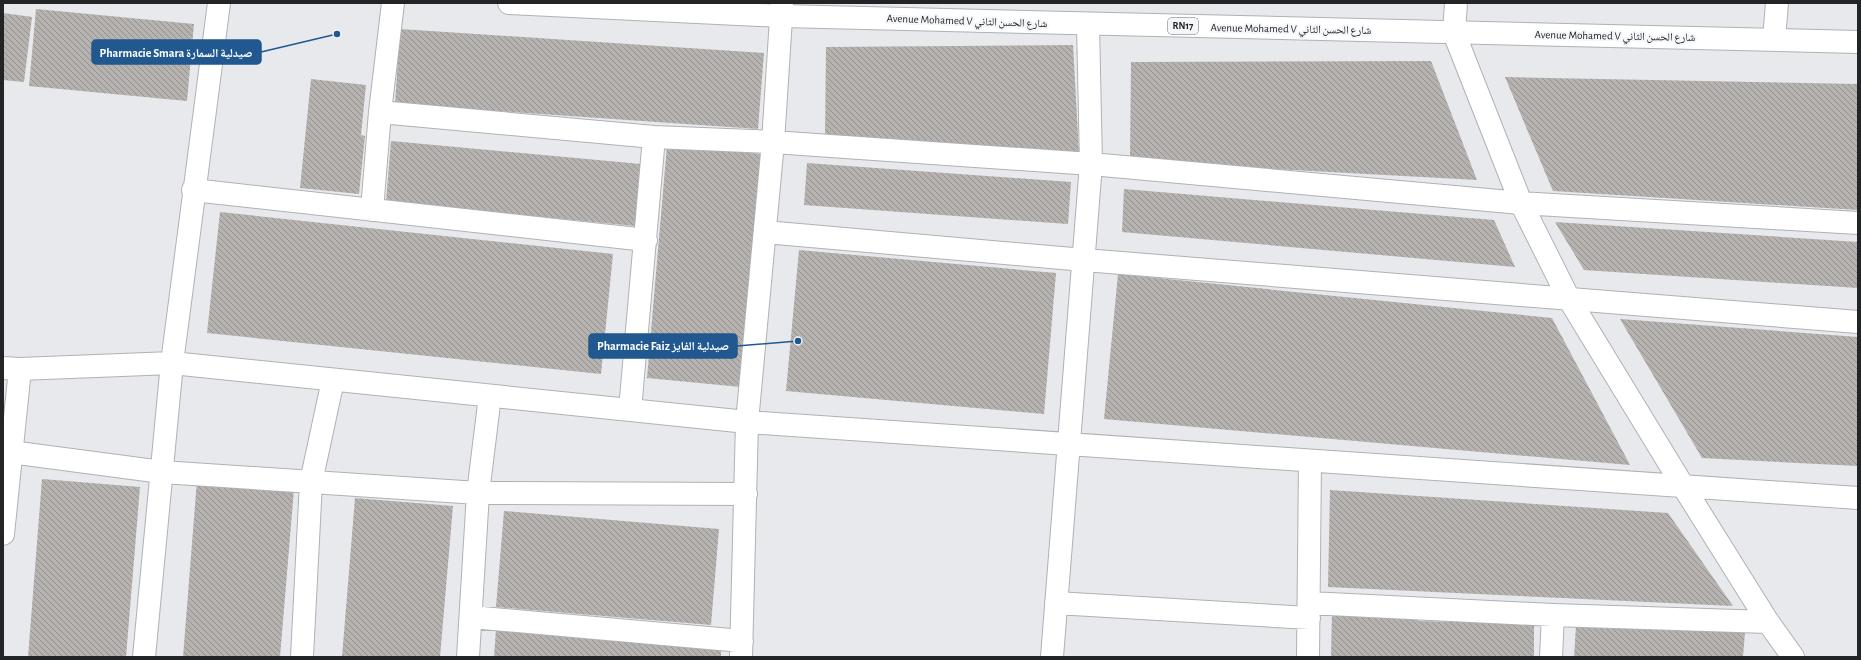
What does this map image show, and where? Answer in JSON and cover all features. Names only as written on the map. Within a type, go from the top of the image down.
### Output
[{"type":"street","points":[[144,657],[172,363],[219,3]]},
{"type":"street","points":[[372,210],[380,112],[393,3]]},
{"type":"street","name":"Avenue Mohamed V شارع الحسن الثاني","points":[[509,3],[782,10],[1088,24],[1858,42]]},
{"type":"street","points":[[1456,3],[1454,33],[1520,203],[1569,299],[1768,622],[1793,657]]},
{"type":"street","points":[[1774,39],[1777,3]]},
{"type":"street","points":[[471,617],[742,649],[747,422],[766,232],[782,10]]},
{"type":"street","points":[[1052,657],[1092,164],[1088,24]]},
{"type":"street","points":[[380,112],[654,137],[773,142],[1092,164],[1520,203],[1858,223]]},
{"type":"street","points":[[630,410],[654,137]]},
{"type":"street","points":[[194,190],[646,240]]},
{"type":"street","points":[[766,232],[1084,260],[1858,322]]},
{"type":"street","points":[[3,534],[12,368],[172,363],[747,422],[1858,498]]},
{"type":"street","points":[[302,657],[311,482],[333,380]]},
{"type":"street","points":[[468,657],[478,493],[490,396]]},
{"type":"street","points":[[7,451],[162,472],[478,493],[746,494]]},
{"type":"street","points":[[1308,657],[1310,461]]},
{"type":"street","points":[[1056,603],[1553,615],[1768,622]]},
{"type":"street","points":[[1550,657],[1553,615]]},
{"type":"building","points":[[36,9],[194,24],[187,101],[29,86]]},
{"type":"building","points":[[3,13],[32,17],[24,82],[3,80]]},
{"type":"building","points":[[400,29],[764,53],[758,129],[395,104]]},
{"type":"building","points":[[1073,45],[1079,153],[825,141],[826,47]]},
{"type":"building","points":[[1431,61],[1477,180],[1130,161],[1131,62]]},
{"type":"building","points":[[1505,77],[1858,84],[1858,210],[1553,191]]},
{"type":"building","points":[[311,79],[366,85],[361,135],[365,136],[359,194],[300,188]]},
{"type":"building","points":[[391,141],[641,164],[635,226],[386,202]]},
{"type":"building","points":[[667,145],[762,154],[741,387],[647,378]]},
{"type":"building","points":[[807,163],[1071,182],[1068,224],[804,205]]},
{"type":"building","points":[[1124,189],[1494,220],[1515,267],[1122,232]]},
{"type":"building","points":[[220,212],[613,254],[601,374],[207,333]]},
{"type":"building","points":[[1555,222],[1858,242],[1858,288],[1584,270]]},
{"type":"building","points":[[799,250],[1056,273],[1044,414],[786,391]]},
{"type":"building","points":[[1118,274],[1552,318],[1630,465],[1104,419]]},
{"type":"building","points":[[1620,319],[1858,337],[1858,466],[1702,458]]},
{"type":"building","points":[[42,479],[140,487],[126,657],[28,657]]},
{"type":"building","points":[[197,480],[294,489],[280,657],[183,657]]},
{"type":"building","points":[[1330,490],[1668,513],[1733,606],[1328,587]]},
{"type":"building","points":[[355,498],[453,506],[440,657],[342,657]]},
{"type":"building","points":[[504,511],[719,529],[711,625],[496,607]]},
{"type":"building","points":[[1332,611],[1418,613],[1418,621],[1534,624],[1534,657],[1331,657]]},
{"type":"building","points":[[1616,625],[1745,632],[1743,657],[1574,657],[1576,626],[1615,629]]},
{"type":"building","points":[[496,629],[721,644],[721,657],[494,657]]},
{"type":"place","name":"Pharmacie Smara صيدلية السمارة","points":[[337,34]]},
{"type":"place","name":"Pharmacie Faiz صيدلية الفايز","points":[[798,341]]}]
